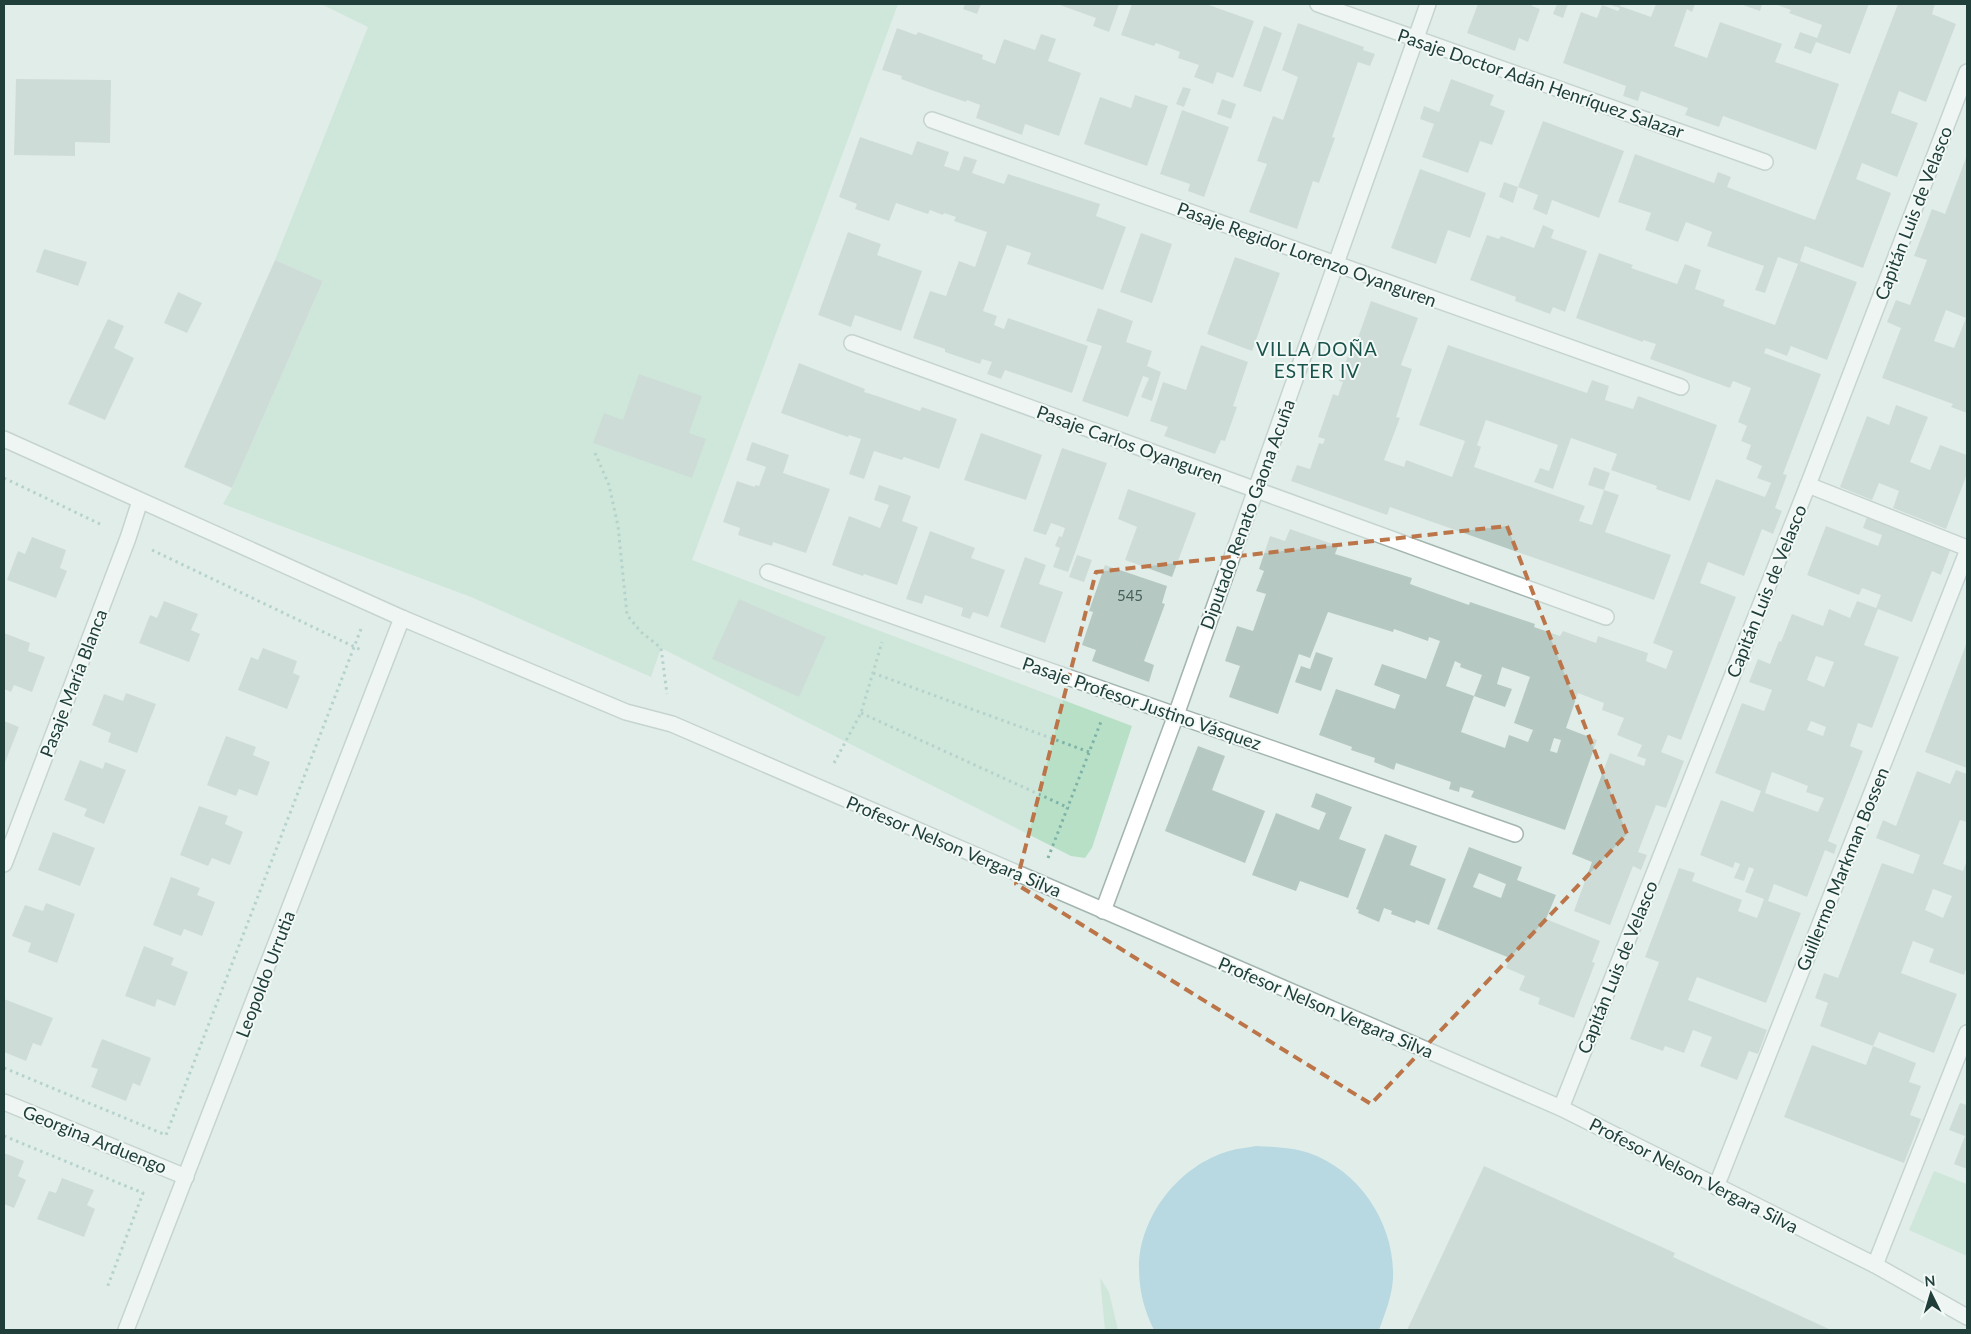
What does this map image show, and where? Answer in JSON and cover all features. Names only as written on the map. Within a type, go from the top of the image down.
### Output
[{"type":"street","name":"Pasaje Doctor Adán Henríquez Salazar","points":[[1318,4],[1765,162]]},
{"type":"street","name":"Diputado Renato Gaona Acuña","points":[[1103,911],[1176,715],[1428,4]]},
{"type":"street","name":"Capitán Luis de Velasco","points":[[1561,1108],[1808,485],[1967,72]]},
{"type":"street","name":"Pasaje Regidor Lorenzo Oyanguren","points":[[932,120],[1681,387]]},
{"type":"street","name":"Pasaje Carlos Oyanguren","points":[[852,344],[1606,617]]},
{"type":"street","name":"Profesor Nelson Vergara Silva","points":[[4,439],[402,618],[626,712],[672,724],[1561,1108],[1875,1265],[1967,1317]]},
{"type":"street","points":[[1808,485],[1967,548]]},
{"type":"street","name":"Pasaje María Blanca","points":[[4,864],[121,557],[140,500]]},
{"type":"street","name":"Guillermo Markman Bossen","points":[[1716,1187],[1967,552]]},
{"type":"street","name":"Pasaje Profesor Justino Vásquez","points":[[768,572],[1515,834]]},
{"type":"street","name":"Leopoldo Urrutia","points":[[126,1330],[402,618]]},
{"type":"street","points":[[1875,1265],[1967,1033]]},
{"type":"street","name":"Georgina Arduengo","points":[[4,1102],[186,1177]]},
{"type":"path","points":[[595,453],[609,485],[618,526],[627,615],[640,632],[661,648],[672,724]]},
{"type":"path","points":[[4,478],[105,527]]},
{"type":"path","points":[[145,546],[363,651]]},
{"type":"path","points":[[821,788],[861,712],[889,615]]},
{"type":"path","points":[[4,1068],[166,1135],[362,626]]},
{"type":"path","points":[[873,673],[1089,752]]},
{"type":"path","points":[[1038,881],[1069,808],[1112,693]]},
{"type":"path","points":[[861,712],[1069,808]]},
{"type":"path","points":[[4,1136],[143,1193],[107,1288]]},
{"type":"highlighted area","points":[[1507,526],[1627,834],[1371,1104],[1016,884],[1096,572]]},
{"type":"green space","points":[[321,4],[898,4],[692,560],[1132,726],[1092,848],[1085,858],[1071,856],[661,648],[651,677],[471,597],[223,504],[232,488],[323,281],[275,260],[368,27]]},
{"type":"green space","points":[[1934,1171],[1967,1184],[1967,1256],[1909,1230]]},
{"type":"green space","points":[[1100,1278],[1109,1292],[1118,1330],[1105,1330]]},
{"type":"water","points":[[1256,1146],[1296,1150],[1309,1153],[1327,1161],[1359,1186],[1371,1202],[1381,1219],[1388,1238],[1392,1258],[1393,1278],[1391,1292],[1379,1330],[1154,1330],[1143,1300],[1139,1268],[1146,1230],[1155,1212],[1179,1180],[1194,1168],[1211,1158],[1229,1151]]},
{"type":"building","points":[[965,4],[981,4],[977,14],[963,9]]},
{"type":"building","points":[[1057,4],[1119,4],[1109,32],[1093,26],[1096,18]]},
{"type":"building","points":[[1132,4],[1206,4],[1254,21],[1233,78],[1217,72],[1213,84],[1194,77],[1199,65],[1178,58],[1180,52],[1156,43],[1154,46],[1121,35]]},
{"type":"building","points":[[1478,4],[1532,4],[1532,6],[1540,9],[1528,42],[1519,38],[1515,51],[1467,33]]},
{"type":"building","points":[[1557,4],[1568,4],[1563,18],[1553,14]]},
{"type":"building","points":[[1608,4],[1621,4],[1620,6],[1651,17],[1656,4],[1695,4],[1692,12],[1687,9],[1674,46],[1707,58],[1720,22],[1782,44],[1775,62],[1839,84],[1816,150],[1723,116],[1719,127],[1685,115],[1688,108],[1641,91],[1638,101],[1623,96],[1626,86],[1563,63],[1581,12],[1597,18],[1602,5],[1618,11],[1620,8]]},
{"type":"building","points":[[1740,4],[1762,4],[1760,11]]},
{"type":"building","points":[[1775,4],[1869,4],[1850,54],[1816,42],[1811,54],[1794,48],[1800,32],[1817,38],[1822,25],[1789,13],[1791,10]]},
{"type":"building","points":[[1898,4],[1935,4],[1932,14],[1956,24],[1926,102],[1899,91],[1891,113],[1918,123],[1897,177],[1862,163],[1856,179],[1891,193],[1863,268],[1805,246],[1800,261],[1857,282],[1827,360],[1791,346],[1787,356],[1766,348],[1764,353],[1821,374],[1783,474],[1787,475],[1775,508],[1782,511],[1773,534],[1762,529],[1744,576],[1708,562],[1700,583],[1736,597],[1681,740],[1668,735],[1661,752],[1684,761],[1666,808],[1656,805],[1638,852],[1647,855],[1641,870],[1633,866],[1610,925],[1574,911],[1592,862],[1572,854],[1610,753],[1644,766],[1646,759],[1637,756],[1642,745],[1617,735],[1624,718],[1602,710],[1604,703],[1578,693],[1566,728],[1597,740],[1565,830],[1471,797],[1474,791],[1460,787],[1459,792],[1449,789],[1451,782],[1396,763],[1394,770],[1374,762],[1375,758],[1351,750],[1352,747],[1319,735],[1336,689],[1395,709],[1400,695],[1374,685],[1382,664],[1426,679],[1440,641],[1429,637],[1428,641],[1394,629],[1393,632],[1328,612],[1310,658],[1299,654],[1278,714],[1229,697],[1240,666],[1225,661],[1237,626],[1253,631],[1266,594],[1256,591],[1264,571],[1259,569],[1270,536],[1285,541],[1290,529],[1338,546],[1335,554],[1412,578],[1410,584],[1469,605],[1470,602],[1535,624],[1534,627],[1560,636],[1563,631],[1596,643],[1598,636],[1648,653],[1646,661],[1666,669],[1673,651],[1653,643],[1716,479],[1765,497],[1771,483],[1757,478],[1762,466],[1746,459],[1751,445],[1741,441],[1747,426],[1738,422],[1751,388],[1733,381],[1730,388],[1650,359],[1656,344],[1643,340],[1643,342],[1576,318],[1599,253],[1633,265],[1631,268],[1677,284],[1685,264],[1701,270],[1695,289],[1725,300],[1723,306],[1775,325],[1798,264],[1778,257],[1765,293],[1755,290],[1764,266],[1707,246],[1712,232],[1686,222],[1678,242],[1645,230],[1651,213],[1618,202],[1635,154],[1714,183],[1718,172],[1731,177],[1727,187],[1815,220]],"holes":[[[1455,661],[1461,664],[1460,667],[1482,675],[1474,696],[1446,686]],[[1502,667],[1530,677],[1514,723],[1533,730],[1528,742],[1509,735],[1505,748],[1461,732],[1474,696],[1505,707],[1512,689],[1497,684]],[[1554,738],[1561,740],[1557,753],[1550,751]]]},
{"type":"building","points":[[1298,23],[1364,47],[1363,50],[1375,54],[1370,66],[1358,62],[1332,137],[1335,138],[1319,183],[1313,181],[1297,229],[1249,212],[1267,164],[1257,161],[1273,116],[1283,120],[1298,77],[1282,70]]},
{"type":"building","points":[[1264,26],[1282,33],[1261,92],[1243,86]]},
{"type":"building","points":[[897,28],[916,35],[918,32],[983,55],[982,59],[995,64],[1004,39],[1035,50],[1041,34],[1056,39],[1048,61],[1081,73],[1059,136],[1025,124],[1022,135],[976,118],[980,105],[934,91],[901,79],[902,76],[882,70]]},
{"type":"building","points":[[16,79],[111,80],[110,143],[75,142],[75,156],[14,155]]},
{"type":"building","points":[[1451,79],[1494,95],[1490,105],[1505,111],[1492,145],[1480,141],[1468,173],[1422,157],[1434,124],[1420,119],[1424,106],[1439,112]]},
{"type":"building","points":[[1183,87],[1191,89],[1184,107],[1176,104]]},
{"type":"building","points":[[1135,95],[1168,106],[1147,166],[1084,144],[1100,97],[1131,108]]},
{"type":"building","points":[[1222,99],[1236,104],[1231,119],[1217,114]]},
{"type":"building","points":[[1182,110],[1229,127],[1204,197],[1188,191],[1190,184],[1160,174]]},
{"type":"building","points":[[1543,121],[1624,151],[1599,218],[1552,200],[1547,215],[1533,209],[1538,195],[1518,187]]},
{"type":"building","points":[[860,137],[912,155],[917,141],[949,152],[944,166],[959,171],[964,156],[977,160],[972,173],[1004,184],[1008,174],[1100,204],[1096,216],[1126,227],[1103,290],[1027,264],[1031,253],[1007,245],[983,311],[997,316],[994,325],[1004,329],[1008,318],[1088,346],[1072,393],[1005,370],[1001,379],[987,374],[992,362],[982,359],[980,364],[913,338],[930,291],[946,296],[959,261],[975,267],[987,232],[954,221],[956,217],[944,213],[943,215],[930,210],[928,214],[896,203],[889,221],[855,209],[857,204],[839,197]]},
{"type":"building","points":[[1967,155],[1967,413],[1951,407],[1953,404],[1882,378],[1901,328],[1887,322],[1896,300],[1910,305],[1927,260],[1914,256],[1932,209],[1945,214]],"holes":[[[1946,310],[1966,318],[1954,348],[1934,341]]]},
{"type":"building","points":[[1420,169],[1486,193],[1470,238],[1448,230],[1436,264],[1391,248]]},
{"type":"building","points":[[1504,182],[1518,187],[1513,203],[1499,197]]},
{"type":"building","points":[[1543,225],[1554,230],[1551,238],[1587,251],[1565,312],[1553,307],[1550,314],[1515,301],[1516,297],[1470,280],[1487,235],[1499,239],[1501,236],[1534,248]]},
{"type":"building","points":[[848,232],[881,244],[877,255],[922,271],[901,331],[855,315],[851,327],[818,315]]},
{"type":"building","points":[[1141,233],[1172,244],[1152,303],[1120,292]]},
{"type":"building","points":[[44,249],[87,262],[78,286],[36,272]]},
{"type":"building","points":[[1235,257],[1280,273],[1252,351],[1207,334]]},
{"type":"building","points":[[275,260],[323,281],[232,488],[184,467]]},
{"type":"building","points":[[178,292],[202,303],[187,333],[164,323]]},
{"type":"building","points":[[1371,301],[1418,318],[1401,365],[1412,369],[1396,417],[1400,418],[1384,460],[1404,467],[1406,460],[1452,477],[1465,441],[1419,425],[1448,345],[1587,393],[1592,380],[1609,386],[1605,400],[1633,409],[1638,396],[1717,425],[1690,501],[1656,489],[1657,486],[1611,470],[1617,454],[1571,438],[1553,489],[1534,482],[1540,468],[1549,471],[1558,445],[1486,420],[1477,445],[1481,447],[1474,467],[1585,506],[1579,521],[1592,525],[1604,490],[1619,495],[1605,532],[1671,555],[1654,600],[1390,507],[1387,515],[1291,481],[1297,465],[1310,469],[1319,443],[1323,444],[1325,439],[1318,437],[1333,394],[1338,396],[1343,382],[1339,381],[1351,347],[1354,349]]},
{"type":"building","points":[[1098,308],[1133,321],[1126,342],[1152,351],[1147,366],[1161,372],[1152,401],[1141,397],[1149,378],[1143,376],[1128,417],[1082,401],[1102,346],[1086,341]]},
{"type":"building","points":[[108,319],[124,326],[114,348],[134,358],[105,420],[68,404]]},
{"type":"building","points":[[1201,345],[1248,362],[1233,406],[1237,407],[1225,441],[1221,440],[1215,454],[1164,436],[1168,427],[1150,421],[1163,382],[1186,390]]},
{"type":"building","points":[[799,363],[865,389],[864,392],[920,411],[922,407],[957,419],[939,469],[904,457],[902,460],[874,451],[864,479],[849,474],[861,439],[849,435],[848,437],[781,413]]},
{"type":"building","points":[[639,374],[702,396],[689,433],[706,439],[692,478],[593,443],[604,413],[623,420]]},
{"type":"building","points":[[1896,405],[1928,417],[1910,462],[1930,470],[1940,445],[1967,455],[1967,474],[1946,529],[1893,508],[1899,491],[1879,483],[1872,500],[1840,487],[1867,416],[1889,425]]},
{"type":"building","points":[[981,433],[1042,455],[1026,500],[964,480]]},
{"type":"building","points":[[752,442],[789,455],[783,473],[830,489],[806,553],[773,542],[772,546],[738,535],[740,528],[723,522],[737,481],[755,487],[755,485],[759,486],[766,467],[746,460]]},
{"type":"building","points":[[1062,448],[1107,463],[1068,572],[1053,567],[1060,548],[1055,546],[1059,536],[1062,537],[1065,528],[1051,523],[1046,535],[1033,531]]},
{"type":"building","points":[[1594,467],[1610,473],[1604,490],[1588,485]]},
{"type":"building","points":[[879,485],[911,496],[902,521],[918,527],[897,585],[832,565],[849,516],[880,528],[889,505],[874,500]]},
{"type":"building","points":[[1128,489],[1196,513],[1172,577],[1125,560],[1137,527],[1118,519]]},
{"type":"building","points":[[1867,517],[1951,548],[1941,575],[1932,571],[1912,622],[1878,609],[1864,645],[1899,657],[1872,728],[1858,723],[1850,746],[1863,751],[1828,841],[1837,845],[1834,854],[1825,850],[1807,897],[1774,884],[1768,901],[1801,913],[1766,1003],[1697,977],[1688,1000],[1767,1030],[1758,1054],[1749,1051],[1737,1080],[1700,1066],[1712,1037],[1693,1030],[1684,1053],[1665,1046],[1663,1051],[1630,1039],[1659,962],[1645,957],[1679,868],[1695,873],[1692,881],[1742,900],[1738,911],[1757,918],[1764,899],[1745,892],[1754,869],[1749,867],[1744,881],[1734,878],[1740,864],[1735,862],[1733,868],[1700,855],[1721,800],[1753,812],[1761,791],[1715,773],[1742,703],[1764,711],[1772,690],[1749,682],[1758,659],[1770,664],[1792,614],[1823,626],[1829,609],[1850,618],[1857,601],[1876,608],[1881,595],[1862,588],[1859,595],[1807,575],[1826,526],[1878,546],[1882,535],[1863,528]],"holes":[[[1816,656],[1834,662],[1824,687],[1807,680]],[[1811,721],[1826,727],[1823,736],[1807,730]],[[1772,772],[1808,786],[1806,792],[1824,798],[1818,812],[1765,793]]]},
{"type":"building","points":[[930,531],[975,548],[971,558],[1005,570],[988,617],[973,612],[970,619],[961,616],[963,608],[925,595],[922,604],[906,599]]},
{"type":"building","points":[[32,537],[66,550],[60,568],[67,571],[56,598],[7,580],[18,551],[25,554]]},
{"type":"building","points":[[1077,555],[1092,560],[1084,582],[1069,577]]},
{"type":"building","points":[[1025,557],[1046,565],[1039,584],[1063,592],[1045,643],[1000,627]]},
{"type":"building","points":[[1105,565],[1167,586],[1162,603],[1165,604],[1144,661],[1154,665],[1149,682],[1092,661],[1096,650],[1082,645],[1093,612],[1089,611]]},
{"type":"building","points":[[739,599],[826,637],[799,697],[712,659]]},
{"type":"building","points":[[164,601],[198,614],[191,630],[200,634],[189,662],[139,643],[150,615],[157,618]]},
{"type":"building","points":[[4,633],[30,643],[28,651],[45,657],[32,692],[14,685],[11,692],[4,689]]},
{"type":"building","points":[[1967,642],[1967,768],[1925,752]]},
{"type":"building","points":[[263,648],[297,661],[293,673],[300,676],[287,709],[238,690],[251,657],[258,660]]},
{"type":"building","points":[[1316,652],[1333,658],[1321,691],[1295,682],[1301,666],[1310,669]]},
{"type":"building","points":[[126,693],[156,704],[137,753],[108,742],[111,733],[92,725],[104,694],[123,701]]},
{"type":"building","points":[[4,721],[19,727],[4,765]]},
{"type":"building","points":[[226,736],[256,747],[253,755],[270,762],[257,796],[239,789],[236,796],[207,785]]},
{"type":"building","points":[[1198,746],[1225,756],[1212,790],[1265,811],[1245,863],[1165,831]]},
{"type":"building","points":[[80,760],[103,769],[105,762],[126,770],[104,824],[84,816],[87,809],[64,800]]},
{"type":"building","points":[[1956,770],[1967,774],[1967,822],[1960,820],[1943,864],[1963,871],[1967,860],[1967,966],[1964,975],[1929,962],[1934,949],[1913,941],[1901,973],[1957,994],[1934,1053],[1879,1032],[1873,1046],[1820,1026],[1828,1003],[1815,998],[1824,973],[1838,978],[1882,863],[1913,874],[1920,855],[1876,838],[1883,820],[1896,826],[1917,771],[1950,784]],"holes":[[[1933,889],[1952,896],[1943,918],[1925,910]]]},
{"type":"building","points":[[1316,793],[1352,807],[1339,839],[1366,849],[1348,898],[1300,881],[1296,891],[1252,875],[1276,813],[1319,830],[1326,813],[1311,807]]},
{"type":"building","points":[[199,806],[228,816],[225,824],[243,832],[230,865],[212,858],[208,866],[180,855]]},
{"type":"building","points":[[53,832],[95,848],[80,886],[38,870]]},
{"type":"building","points":[[1385,834],[1417,846],[1410,865],[1446,879],[1429,925],[1416,920],[1415,923],[1391,914],[1392,911],[1384,908],[1379,922],[1358,913],[1359,910],[1356,909]]},
{"type":"building","points":[[1469,847],[1522,867],[1517,880],[1556,895],[1546,919],[1600,941],[1592,962],[1595,963],[1574,1018],[1538,1004],[1540,998],[1519,990],[1525,976],[1506,968],[1510,958],[1437,929]],"holes":[[[1479,873],[1506,884],[1501,898],[1473,887]]]},
{"type":"building","points":[[171,877],[200,888],[197,895],[215,902],[202,936],[184,929],[181,936],[153,925]]},
{"type":"building","points":[[46,903],[75,914],[57,963],[28,952],[31,943],[12,936],[25,905],[43,911]]},
{"type":"building","points":[[144,946],[174,958],[171,965],[188,972],[175,1006],[157,999],[155,1007],[125,996]]},
{"type":"building","points":[[4,999],[53,1018],[41,1046],[33,1043],[26,1061],[4,1052]]},
{"type":"building","points":[[102,1039],[151,1058],[140,1086],[133,1083],[126,1101],[91,1087],[98,1069],[91,1067]]},
{"type":"building","points":[[1812,1045],[1866,1065],[1873,1046],[1916,1063],[1909,1082],[1921,1086],[1910,1115],[1921,1119],[1904,1163],[1784,1117]]},
{"type":"building","points":[[1960,1103],[1967,1105],[1967,1169],[1954,1164],[1965,1136],[1949,1130]]},
{"type":"building","points":[[4,1153],[24,1161],[18,1176],[26,1180],[14,1208],[4,1204]]},
{"type":"building","points":[[1484,1166],[1675,1253],[1673,1257],[1831,1330],[1407,1330]]},
{"type":"building","points":[[62,1178],[94,1190],[87,1205],[95,1209],[84,1237],[37,1219],[49,1191],[56,1193]]},
{"type":"district","name":"VILLA DOÑA ESTER IV","points":[[1317,359]]}]
